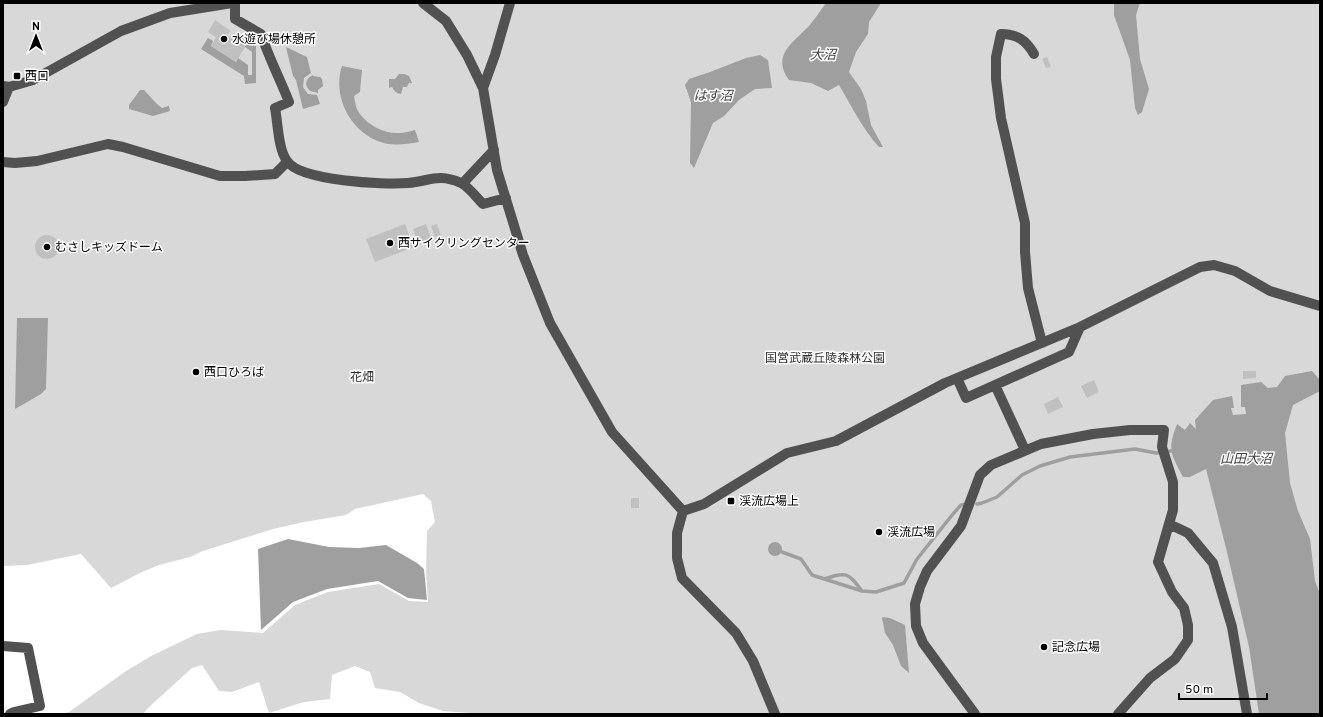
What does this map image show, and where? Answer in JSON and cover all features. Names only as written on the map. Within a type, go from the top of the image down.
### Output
[{"type":"street","points":[[6,87],[33,80],[120,31],[170,14],[233,3],[235,19],[261,34],[269,57],[289,102],[275,108],[282,152],[287,162],[294,168],[308,173],[358,183],[409,183],[434,178],[445,178],[463,183],[483,204],[506,198]]},
{"type":"street","points":[[422,3],[446,22],[467,55],[483,88],[497,170],[523,255],[550,323],[612,432],[683,511]]},
{"type":"street","points":[[483,88],[495,55],[510,3]]},
{"type":"street","points":[[1034,54],[1028,44],[1011,34],[1001,34],[996,57],[996,79],[1001,118],[1025,223],[1025,252],[1028,288],[1042,343]]},
{"type":"street","points":[[3,79],[6,87],[3,102]]},
{"type":"street","points":[[3,162],[37,162],[108,144],[123,147],[220,176],[275,174],[287,162]]},
{"type":"street","points":[[463,183],[494,150]]},
{"type":"street","points":[[683,511],[704,504],[787,454],[836,441],[938,386],[1080,327],[1200,267],[1214,265],[1235,271],[1270,291],[1320,306]]},
{"type":"street","points":[[957,378],[966,398],[1069,352],[1080,327]]},
{"type":"street","points":[[995,385],[1025,450]]},
{"type":"street","points":[[975,714],[922,643],[916,626],[915,604],[920,586],[927,570],[962,526],[980,475],[991,465],[1041,444],[1093,434],[1130,430],[1164,430],[1163,452],[1173,482],[1173,510],[1158,562],[1172,592],[1184,608],[1188,625],[1188,640],[1175,659],[1150,678],[1118,714]]},
{"type":"street","points":[[683,511],[677,533],[678,558],[682,578],[736,633],[753,661],[775,714]]},
{"type":"street","points":[[1169,524],[1188,533],[1212,562],[1232,628],[1247,714]]},
{"type":"street","points":[[3,646],[28,648],[40,706],[10,714]]},
{"type":"green space","name":"国営武蔵丘陵森林公園","points":[[3,3],[1320,3],[1320,714],[485,714],[443,711],[419,703],[400,692],[375,688],[370,672],[355,666],[332,675],[330,699],[304,702],[269,713],[259,682],[232,692],[219,691],[202,665],[192,668],[143,714],[62,714],[69,712],[126,671],[153,655],[197,634],[221,630],[263,633],[295,605],[328,592],[379,584],[409,601],[428,602],[426,572],[427,531],[435,522],[431,501],[423,494],[355,509],[346,515],[273,529],[203,551],[190,557],[159,565],[111,588],[81,554],[27,565],[3,566]]},
{"type":"water","name":"大沼","points":[[826,3],[881,3],[869,22],[868,34],[856,52],[849,72],[861,89],[866,101],[871,125],[883,147],[879,147],[868,133],[839,85],[828,91],[811,83],[789,80],[784,71],[782,63],[786,50],[809,26]]},
{"type":"water","points":[[1114,3],[1140,3],[1136,15],[1140,59],[1149,89],[1142,112],[1138,115],[1135,108],[1130,60],[1114,15]]},
{"type":"water","points":[[242,36],[256,44],[256,83],[245,84],[244,76],[201,49],[208,38],[213,41],[211,46],[236,62],[238,58],[248,65],[248,75],[252,75],[252,52],[238,42]]},
{"type":"water","points":[[286,47],[307,57],[311,73],[304,78],[303,87],[308,94],[317,95],[320,104],[303,109]]},
{"type":"water","name":"はす沼","points":[[760,55],[768,60],[772,88],[755,89],[739,100],[724,116],[713,123],[694,168],[690,163],[691,102],[685,85],[689,79],[746,58]]},
{"type":"water","points":[[342,66],[362,70],[360,92],[354,96],[360,114],[367,122],[377,128],[393,133],[415,130],[419,142],[388,144],[365,134],[348,115],[343,104],[339,79]]},
{"type":"water","points":[[399,74],[409,76],[412,83],[409,83],[407,87],[403,87],[401,94],[396,92],[392,87],[389,88],[389,79],[395,79]]},
{"type":"water","points":[[313,75],[322,79],[323,86],[318,90],[318,93],[310,91],[306,84],[308,78]]},
{"type":"water","points":[[140,90],[144,90],[162,108],[169,106],[170,111],[153,116],[129,109],[129,105]]},
{"type":"water","points":[[17,318],[48,318],[46,389],[41,394],[15,409]]},
{"type":"water","name":"山田大沼","points":[[1312,371],[1320,380],[1320,391],[1293,405],[1285,433],[1290,483],[1298,511],[1310,539],[1315,581],[1320,594],[1320,714],[1259,714],[1249,647],[1206,469],[1190,477],[1183,477],[1173,457],[1171,446],[1177,424],[1185,430],[1190,423],[1196,429],[1195,420],[1213,400],[1232,396],[1234,408],[1231,408],[1233,415],[1246,414],[1245,407],[1241,407],[1241,385],[1261,382],[1268,388],[1277,387],[1285,376]]},
{"type":"water","points":[[288,539],[329,547],[359,548],[386,545],[417,563],[424,569],[427,600],[408,598],[378,581],[327,589],[293,602],[261,630],[258,549]]},
{"type":"water","points":[[772,542],[778,542],[782,546],[782,552],[778,556],[772,556],[768,552],[768,546]]},
{"type":"water","points":[[883,617],[890,618],[905,625],[909,673],[901,666],[893,645],[885,633]]},
{"type":"building","name":"水遊び場休憩所","points":[[215,20],[231,31],[227,35],[245,47],[236,62],[211,46],[216,37],[208,32]]},
{"type":"building","points":[[1047,57],[1051,67],[1046,68],[1042,59]]},
{"type":"building","name":"西サイクリングセンター","points":[[405,224],[414,247],[375,262],[366,239]]},
{"type":"building","points":[[426,224],[432,240],[419,245],[413,229]]},
{"type":"building","points":[[437,224],[441,235],[435,237],[431,226]]},
{"type":"building","name":"むさしキッズドーム","points":[[47,235],[55,239],[59,247],[55,255],[47,259],[39,255],[35,247],[39,239]]},
{"type":"building","points":[[1243,371],[1256,371],[1256,378],[1243,379]]},
{"type":"building","points":[[1094,380],[1099,392],[1087,398],[1081,386]]},
{"type":"building","points":[[1058,397],[1063,407],[1048,414],[1044,404]]},
{"type":"building","points":[[631,498],[639,498],[639,508],[631,508]]},
{"type":"waterway","points":[[977,504],[997,497],[1022,475],[1040,466],[1070,457],[1135,449],[1156,453],[1171,451]]},
{"type":"waterway","points":[[782,552],[801,559],[812,575],[862,591],[876,592],[904,583],[917,559],[961,505],[966,504]]},
{"type":"waterway","points":[[824,579],[838,575],[846,575],[850,577],[862,591]]},
{"type":"place","name":"水遊び場休憩所","points":[[224,39]]},
{"type":"place","name":"西口","points":[[17,76]]},
{"type":"place","name":"西サイクリングセンター","points":[[390,243]]},
{"type":"place","name":"むさしキッズドーム","points":[[47,247]]},
{"type":"place","name":"西口ひろば","points":[[196,372]]},
{"type":"place","name":"渓流広場上","points":[[731,501]]},
{"type":"place","name":"渓流広場","points":[[879,532]]},
{"type":"place","name":"記念広場","points":[[1044,647]]},
{"type":"park label","name":"花畑","points":[[362,377]]}]
